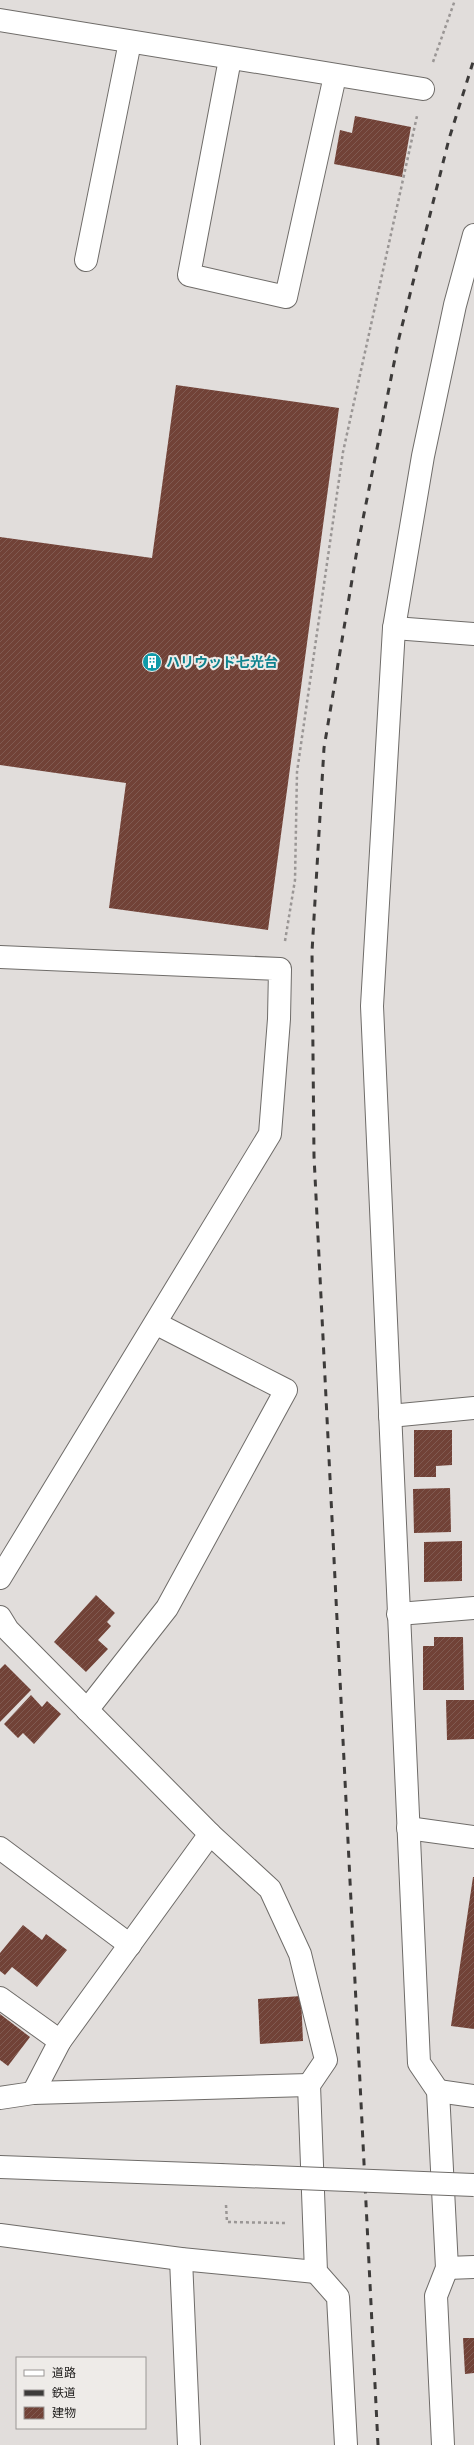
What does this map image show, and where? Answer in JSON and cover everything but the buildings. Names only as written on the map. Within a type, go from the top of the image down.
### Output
[{"type":"street","points":[[0,20],[230,59],[423,89]]},
{"type":"street","points":[[86,260],[130,42]]},
{"type":"street","points":[[230,59],[189,275],[286,297],[335,76]]},
{"type":"street","points":[[443,2445],[436,2296],[447,2268],[438,2091],[419,2063],[372,1006],[394,628],[423,456],[455,305],[474,235]]},
{"type":"street","points":[[394,628],[474,634]]},
{"type":"street","points":[[0,957],[280,969],[279,1019],[270,1134],[157,1324],[0,1578]]},
{"type":"street","points":[[87,1710],[167,1608],[286,1390],[157,1324]]},
{"type":"street","points":[[390,1416],[474,1408]]},
{"type":"street","points":[[398,1614],[474,1608]]},
{"type":"street","points":[[0,1617],[8,1630],[210,1834],[270,1889],[300,1954],[326,2060],[310,2085],[316,2272],[338,2296],[346,2445]]},
{"type":"street","points":[[408,1828],[474,1837]]},
{"type":"street","points":[[33,2093],[60,2042],[210,1834]]},
{"type":"street","points":[[0,1848],[130,1945]]},
{"type":"street","points":[[0,1998],[60,2042]]},
{"type":"street","points":[[0,2098],[33,2093],[310,2085]]},
{"type":"street","points":[[438,2091],[474,2096]]},
{"type":"street","points":[[0,2167],[474,2185]]},
{"type":"street","points":[[0,2235],[182,2259],[316,2272]]},
{"type":"street","points":[[182,2259],[189,2445]]},
{"type":"street","points":[[447,2268],[474,2267]]},
{"type":"path","points":[[280,969],[295,880],[297,772],[343,452],[423,89],[455,0]]},
{"type":"path","points":[[234,2204],[226,2203],[227,2222],[287,2224]]},
{"type":"railway","points":[[378,2445],[314,1156],[312,952],[324,748],[358,544],[399,338],[449,139],[474,59]]},
{"type":"place","name":"ハリウッド七光台","points":[[152,662]]}]
